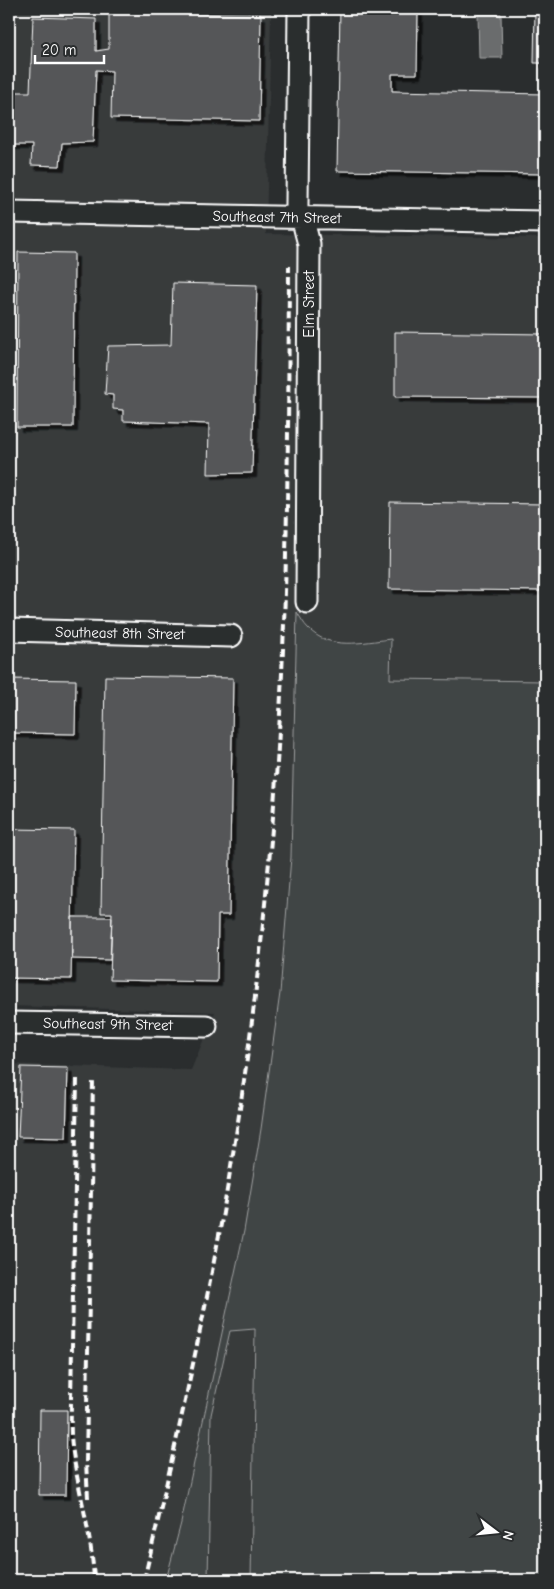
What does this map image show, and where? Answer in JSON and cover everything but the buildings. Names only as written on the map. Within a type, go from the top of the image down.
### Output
[{"type":"street","name":"Elm Street","points":[[299,9],[297,211],[302,217],[309,244],[307,602]]},
{"type":"street","name":"Southeast 7th Street","points":[[9,212],[545,222]]},
{"type":"street","name":"Southeast 8th Street","points":[[9,630],[231,636]]},
{"type":"street","name":"Southeast 9th Street","points":[[9,1023],[206,1026]]},
{"type":"shaded area","points":[[9,9],[112,9],[112,11],[271,13],[266,234],[545,238],[545,681],[390,679],[355,643],[332,643],[320,638],[308,628],[297,613],[291,857],[280,993],[261,1129],[244,1231],[181,1523],[166,1580],[9,1580],[9,1064],[191,1070],[215,1012],[9,1006]]},
{"type":"shaded area","points":[[112,9],[271,9],[271,13],[112,11]]},
{"type":"shaded area","points":[[478,14],[501,14],[502,58],[479,58]]},
{"type":"shaded area","points":[[297,612],[308,628],[326,640],[358,643],[391,639],[390,679],[545,681],[545,1580],[251,1580],[255,1329],[230,1331],[211,1415],[208,1580],[166,1580],[181,1523],[244,1231],[261,1129],[280,993],[291,857]]},
{"type":"shaded area","points":[[255,1329],[251,1580],[208,1580],[211,1415],[230,1331]]},
{"type":"railway","points":[[144,1580],[202,1322],[219,1235],[248,1054],[259,963],[275,797],[280,721],[286,570],[289,266]]},
{"type":"railway","points":[[77,1079],[71,1434],[91,1546],[94,1580]]},
{"type":"railway","points":[[88,1498],[86,1462],[93,1080]]}]
